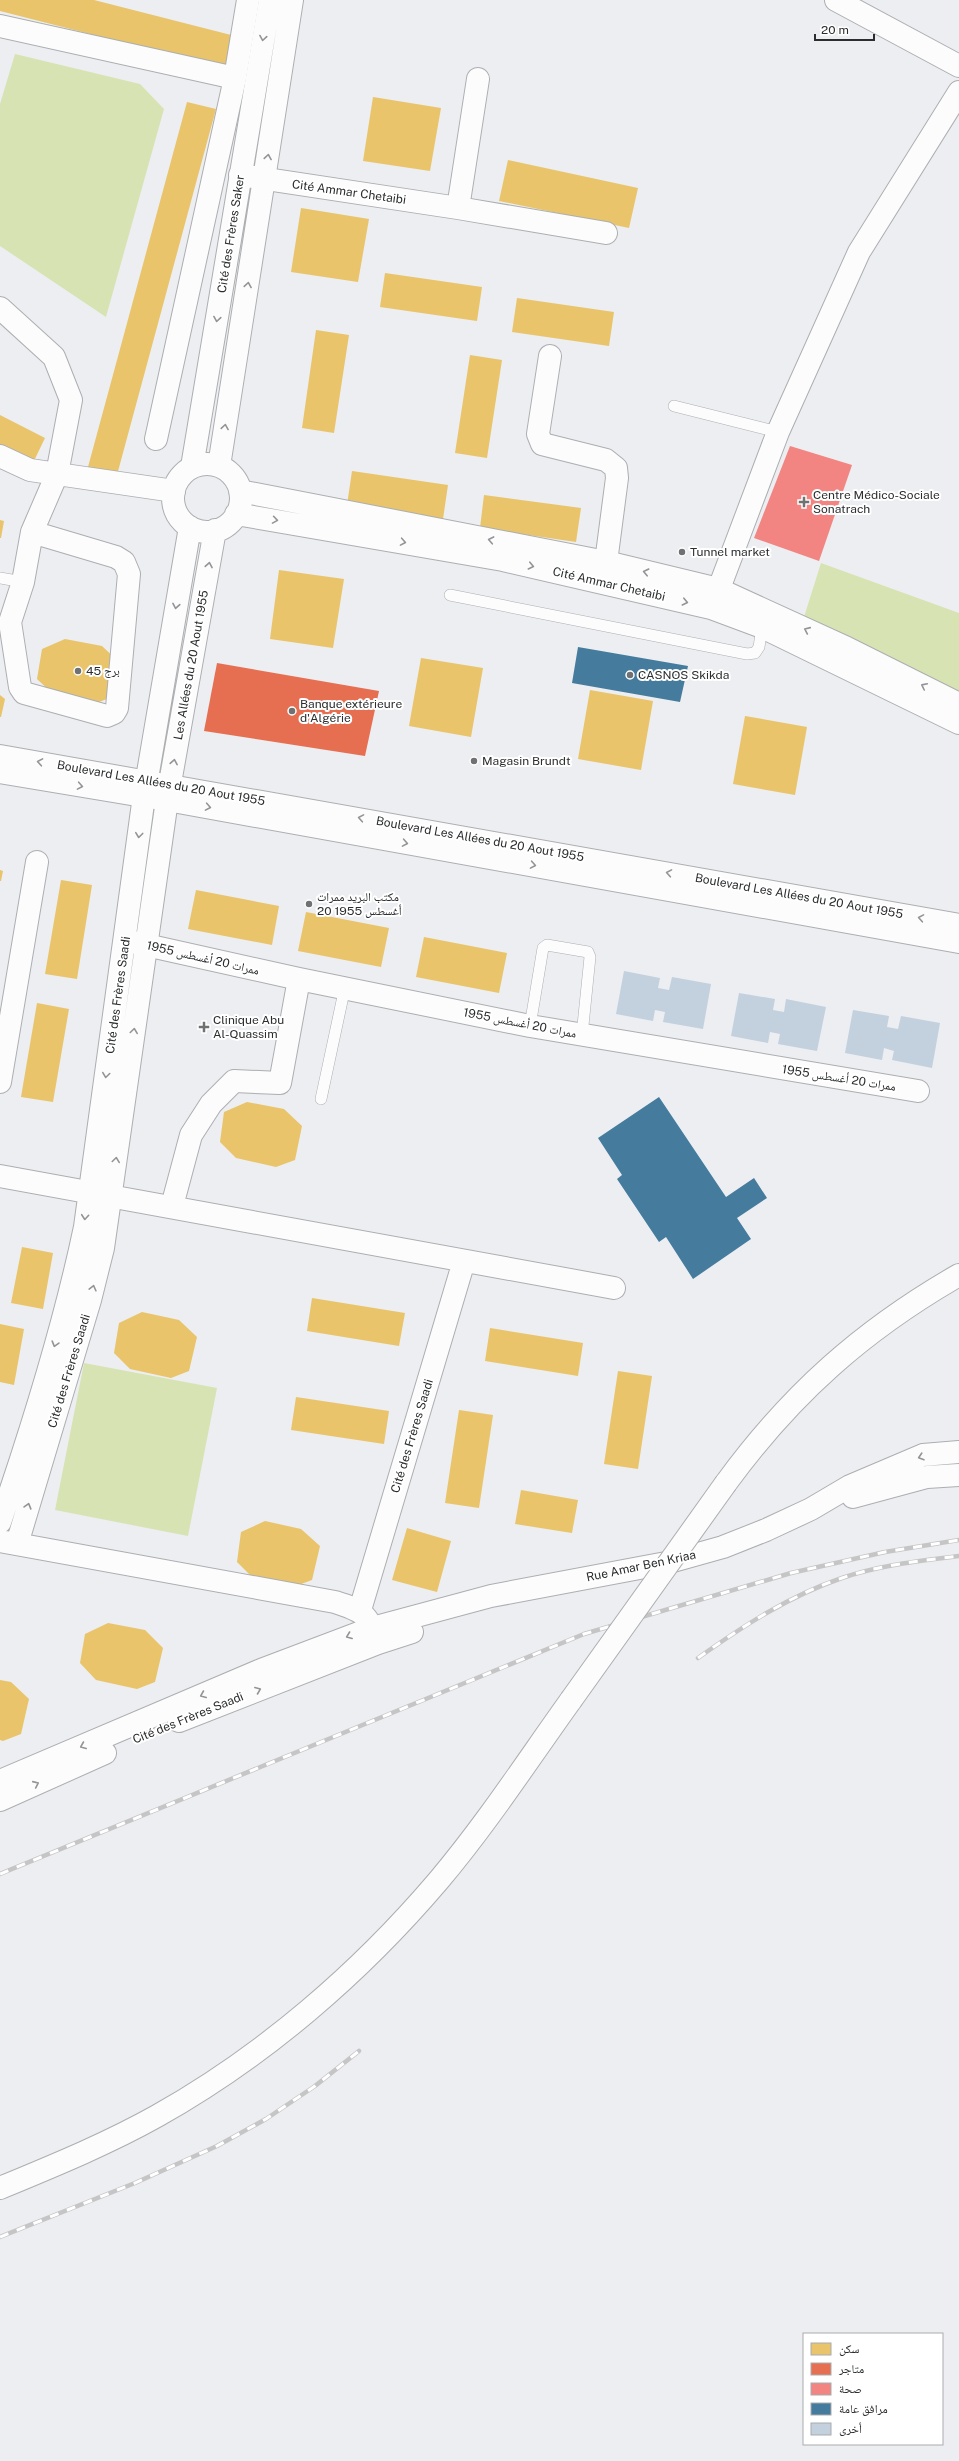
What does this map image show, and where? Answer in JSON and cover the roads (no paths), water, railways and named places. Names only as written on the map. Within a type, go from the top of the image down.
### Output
[{"type":"main road","points":[[156,439],[235,78],[248,0]]},
{"type":"main road","name":"Cité des Frères Saker","points":[[192,467],[270,0]]},
{"type":"main road","name":"Cité des Frères Saker","points":[[219,466],[292,0]]},
{"type":"main road","points":[[836,0],[959,66]]},
{"type":"main road","points":[[0,26],[235,78]]},
{"type":"main road","points":[[458,208],[478,79]]},
{"type":"main road","points":[[715,599],[778,432],[859,252],[959,92]]},
{"type":"main road","name":"Cité Ammar Chetaibi","points":[[240,175],[458,208],[606,233]]},
{"type":"main road","points":[[0,308],[54,357],[71,400],[57,474],[32,532],[23,582],[5,622],[20,687],[24,693],[107,716],[114,713],[117,708],[129,574],[124,562],[116,557],[32,532]]},
{"type":"main road","points":[[550,356],[538,434],[542,444],[606,460],[616,468],[617,478],[606,562]]},
{"type":"main road","points":[[0,456],[30,470],[174,491]]},
{"type":"main road","points":[[201,464],[219,466],[233,476],[240,491],[240,507],[231,522],[215,530],[198,530],[190,527],[176,511],[174,491],[181,477],[192,467],[201,464]]},
{"type":"main road","name":"Cité Ammar Chetaibi","points":[[240,491],[606,562],[715,599],[847,648],[959,704]]},
{"type":"main road","name":"Cité Ammar Chetaibi","points":[[236,514],[503,560],[715,599],[762,627],[959,723]]},
{"type":"main road","name":"Les Allées du 20 Aout 1955","points":[[145,788],[190,527]]},
{"type":"main road","name":"Les Allées du 20 Aout 1955","points":[[169,792],[215,530]]},
{"type":"main road","name":"Boulevard Les Allées du 20 Aout 1955","points":[[0,756],[145,788],[959,925]]},
{"type":"main road","name":"Boulevard Les Allées du 20 Aout 1955","points":[[0,772],[145,788]]},
{"type":"main road","name":"Cité des Frères Saadi","points":[[0,1522],[46,1375],[73,1278],[84,1227],[145,788]]},
{"type":"main road","name":"Boulevard Les Allées du 20 Aout 1955","points":[[169,792],[959,942]]},
{"type":"main road","name":"Cité des Frères Saadi","points":[[169,792],[103,1248],[90,1300],[9,1543],[335,1602],[370,1627]]},
{"type":"main road","points":[[0,1082],[37,862]]},
{"type":"main road","name":"ممرات 20 أغسطس 1955","points":[[125,940],[299,979],[345,987],[530,1026],[918,1091]]},
{"type":"main road","points":[[172,1206],[191,1135],[211,1104],[234,1081],[280,1083],[299,979]]},
{"type":"main road","points":[[0,1176],[172,1206],[614,1288]]},
{"type":"main road","name":"Cité des Frères Saadi","points":[[0,1800],[155,1730],[370,1627],[464,1261]]},
{"type":"main road","points":[[0,2188],[87,2151],[181,2102],[249,2056],[334,1989],[384,1940],[440,1878],[571,1700],[726,1483],[774,1421],[835,1362],[899,1313],[959,1276]]},
{"type":"main road","name":"Rue Amar Ben Kriaa","points":[[536,1588],[680,1559],[722,1547],[811,1509],[850,1486],[923,1455],[959,1452]]},
{"type":"main road","name":"Rue Amar Ben Kriaa","points":[[811,1509],[928,1477],[959,1475]]},
{"type":"main road","name":"Cité des Frères Saadi","points":[[0,1781],[261,1670],[370,1627],[491,1605],[536,1588]]},
{"type":"lane","points":[[674,406],[778,432]]},
{"type":"lane","points":[[0,578],[23,582]]},
{"type":"lane","points":[[450,596],[747,654],[755,653],[759,647],[762,627]]},
{"type":"lane","points":[[530,1026],[543,948],[547,945],[588,952],[590,957],[582,1035]]},
{"type":"lane","points":[[321,1099],[345,987]]},
{"type":"railway","points":[[0,1874],[584,1634],[791,1573],[885,1552],[959,1540]]},
{"type":"railway","points":[[698,1658],[749,1623],[822,1585],[870,1570],[959,1556]]},
{"type":"railway","points":[[0,2237],[135,2183],[217,2146],[266,2119],[315,2086],[359,2051]]},
{"type":"place","name":"Centre Médico-Sociale Sonatrach","points":[[804,502]]},
{"type":"place","name":"Tunnel market","points":[[682,552]]},
{"type":"place","name":"برج 45","points":[[78,671]]},
{"type":"place","name":"CASNOS Skikda","points":[[630,675]]},
{"type":"place","name":"Banque extérieure d'Algérie","points":[[292,711]]},
{"type":"place","name":"Magasin Brundt","points":[[474,761]]},
{"type":"place","name":"مكتب البريد ممرات 20 أغسطس 1955","points":[[309,904]]},
{"type":"place","name":"Clinique Abu Al-Quassim","points":[[204,1027]]}]
